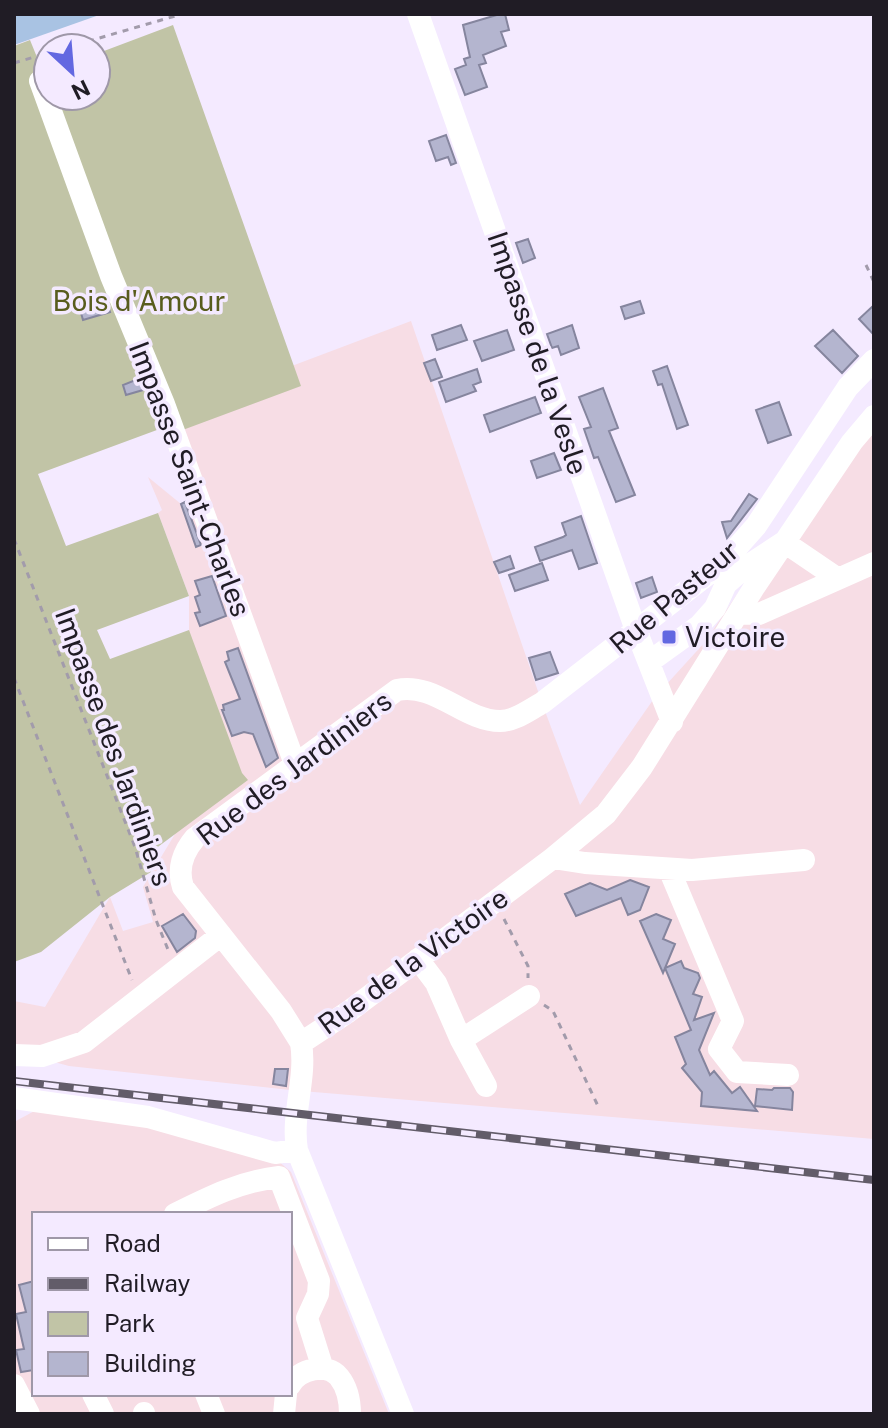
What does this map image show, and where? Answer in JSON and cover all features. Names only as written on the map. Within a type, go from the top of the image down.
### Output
[{"type":"street","name":"Impasse de la Vesle","points":[[418,14],[636,630],[672,722]]},
{"type":"street","name":"Impasse Saint-Charles","points":[[51,112],[111,276],[280,691],[295,764]]},
{"type":"street","name":"Rue Pasteur","points":[[542,703],[725,561],[756,526],[848,387],[874,360]]},
{"type":"street","name":"Rue de la Victoire","points":[[403,1414],[297,1150],[295,1130],[301,1043],[553,858],[606,814],[672,722],[784,542],[852,442],[874,416]]},
{"type":"street","points":[[649,662],[699,626],[715,608],[726,584],[784,542],[837,578]]},
{"type":"street","points":[[739,613],[759,614],[874,563]]},
{"type":"street","points":[[660,692],[696,684]]},
{"type":"street","name":"Rue des Jardiniers","points":[[301,1043],[281,1011],[183,887],[180,869],[185,852],[203,830],[397,690],[417,688],[487,719],[502,721],[517,717],[542,703]]},
{"type":"street","points":[[553,858],[692,870],[804,860]]},
{"type":"street","points":[[669,869],[733,1021],[719,1049],[737,1072],[788,1075]]},
{"type":"street","points":[[14,1055],[42,1056],[72,1048],[94,1036],[221,935]]},
{"type":"street","points":[[418,959],[436,983],[461,1040],[486,1086]]},
{"type":"street","points":[[461,1040],[529,996]]},
{"type":"street","points":[[14,1098],[158,1119],[275,1153],[297,1150]]},
{"type":"street","points":[[179,1212],[255,1179],[279,1177],[319,1281],[318,1294],[307,1318],[323,1369]]},
{"type":"street","points":[[292,1382],[308,1370],[323,1369],[338,1375],[345,1388],[350,1414]]},
{"type":"street","points":[[14,1385],[29,1414]]},
{"type":"street","points":[[94,1396],[103,1414]]},
{"type":"path","points":[[112,34],[182,14]]},
{"type":"path","points":[[866,265],[874,282]]},
{"type":"path","name":"Impasse des Jardiniers","points":[[14,539],[135,847],[156,920],[176,970]]},
{"type":"path","points":[[14,678],[140,999]]},
{"type":"shaded area","points":[[411,321],[580,805],[655,697],[705,642],[845,434],[874,405],[874,1139],[290,1090],[69,1066],[14,1051],[14,1001],[45,1007],[110,897],[123,931],[153,922],[143,887],[175,834],[189,596],[158,513],[162,510],[148,477],[181,504],[204,495],[173,411]]},
{"type":"shaded area","points":[[40,1108],[168,1125],[276,1159],[291,1172],[389,1414],[14,1414],[14,1122]]},
{"type":"green space","name":"Bois d'Amour","points":[[173,25],[301,386],[180,431],[165,427],[38,474],[66,546],[158,513],[189,596],[97,630],[110,659],[189,630],[242,773],[248,780],[155,849],[151,872],[110,897],[41,952],[14,962],[14,46],[30,40],[32,45],[32,112],[112,112],[112,48]]},
{"type":"water","points":[[14,14],[102,14],[51,32],[32,32],[32,39],[14,45]]},
{"type":"building","points":[[505,14],[509,30],[501,32],[506,46],[483,55],[486,63],[479,65],[487,87],[465,95],[455,69],[466,65],[464,59],[470,57],[463,25]]},
{"type":"building","points":[[446,135],[456,163],[451,165],[448,157],[436,161],[429,141]]},
{"type":"building","points":[[528,239],[535,258],[523,263],[516,243]]},
{"type":"building","points":[[105,299],[110,312],[83,320],[79,306]]},
{"type":"building","points":[[640,301],[644,313],[625,319],[621,307]]},
{"type":"building","points":[[874,305],[874,335],[859,319]]},
{"type":"building","points":[[461,325],[467,340],[437,350],[432,335]]},
{"type":"building","points":[[572,325],[579,348],[561,355],[558,346],[552,348],[547,334]]},
{"type":"building","points":[[507,330],[514,350],[482,361],[474,341]]},
{"type":"building","points":[[833,330],[858,356],[842,373],[815,346]]},
{"type":"building","points":[[435,359],[442,377],[431,381],[424,363]]},
{"type":"building","points":[[667,366],[688,425],[677,429],[662,384],[658,385],[653,371]]},
{"type":"building","points":[[477,369],[481,382],[473,385],[476,391],[446,402],[439,382]]},
{"type":"building","points":[[138,379],[143,390],[126,395],[123,385]]},
{"type":"building","points":[[603,388],[618,428],[609,431],[635,495],[616,502],[598,457],[594,458],[584,429],[591,427],[579,397]]},
{"type":"building","points":[[535,397],[541,413],[490,432],[484,415]]},
{"type":"building","points":[[779,402],[791,435],[768,443],[756,410]]},
{"type":"building","points":[[554,453],[561,470],[537,478],[531,461]]},
{"type":"building","points":[[749,494],[757,499],[727,538],[722,522],[731,521]]},
{"type":"building","points":[[185,502],[201,545],[196,547],[181,504]]},
{"type":"building","points":[[581,516],[597,563],[579,569],[572,550],[540,561],[535,547],[566,535],[562,523]]},
{"type":"building","points":[[510,556],[514,568],[499,573],[494,562]]},
{"type":"building","points":[[542,563],[548,580],[515,591],[509,575]]},
{"type":"building","points":[[212,576],[226,616],[200,626],[195,613],[200,612],[195,597],[200,595],[195,581]]},
{"type":"building","points":[[652,577],[657,592],[641,598],[636,583]]},
{"type":"building","points":[[238,648],[278,758],[266,767],[253,734],[244,732],[232,736],[222,710],[223,705],[240,699],[225,662],[229,660],[227,652]]},
{"type":"building","points":[[550,652],[558,673],[536,680],[529,658]]},
{"type":"building","points":[[630,880],[649,887],[640,910],[628,915],[621,898],[576,916],[565,894],[590,883],[607,890]]},
{"type":"building","points":[[183,914],[196,931],[195,938],[177,952],[162,926]]},
{"type":"building","points":[[656,914],[671,920],[663,939],[675,944],[663,973],[640,921]]},
{"type":"building","points":[[681,961],[684,968],[698,973],[700,978],[693,994],[702,997],[694,1020],[714,1013],[699,1050],[710,1075],[714,1071],[732,1093],[740,1087],[757,1111],[701,1106],[702,1092],[682,1068],[686,1064],[675,1037],[691,1030],[665,968]]},
{"type":"building","points":[[275,1069],[288,1069],[286,1086],[273,1084]]},
{"type":"building","points":[[790,1088],[793,1092],[792,1110],[755,1106],[757,1089]]},
{"type":"building","points":[[32,1282],[32,1370],[21,1372],[16,1350],[24,1349],[16,1314],[26,1312],[19,1285]]},
{"type":"railway","points":[[14,1081],[874,1180]]},
{"type":"place","name":"Victoire","points":[[669,637]]}]
